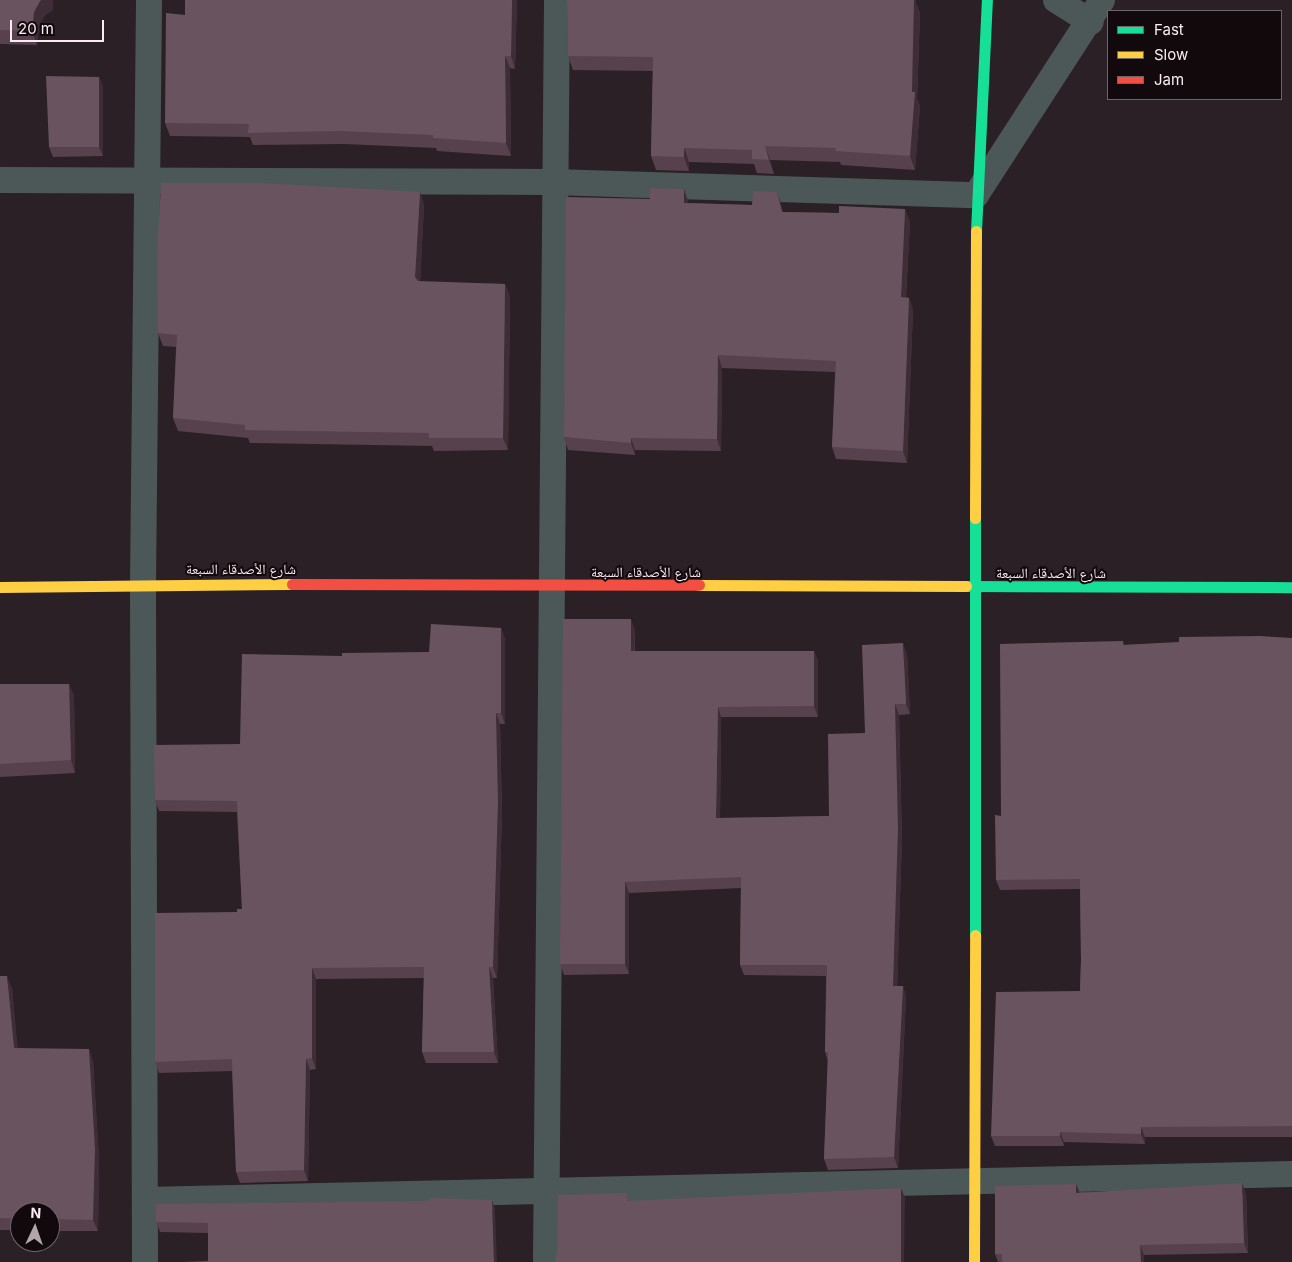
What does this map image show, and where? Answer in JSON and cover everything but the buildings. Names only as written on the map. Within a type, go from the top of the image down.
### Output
[{"type":"street","points":[[145,1262],[143,584],[149,0]]},
{"type":"street","points":[[546,1262],[544,1193],[552,586],[553,182],[557,0]]},
{"type":"street","points":[[974,1262],[976,195],[987,0]]},
{"type":"street","points":[[976,195],[1097,11],[1056,0]]},
{"type":"street","points":[[0,180],[553,182],[976,195]]},
{"type":"street","name":"شارع الأصدقاء السبعة","points":[[0,587],[143,584],[1292,588]]},
{"type":"street","points":[[145,1200],[544,1193],[1292,1174]]},
{"type":"traffic: fast","points":[[976,231],[987,0]]},
{"type":"traffic: fast","points":[[975,518],[975,935]]},
{"type":"traffic: fast","points":[[966,586],[1292,587]]},
{"type":"traffic: slow","points":[[975,518],[976,231]]},
{"type":"traffic: slow","points":[[0,587],[292,584]]},
{"type":"traffic: slow","points":[[699,585],[966,586]]},
{"type":"traffic: slow","points":[[974,1262],[975,935]]},
{"type":"traffic: jam","points":[[292,584],[699,585]]}]
